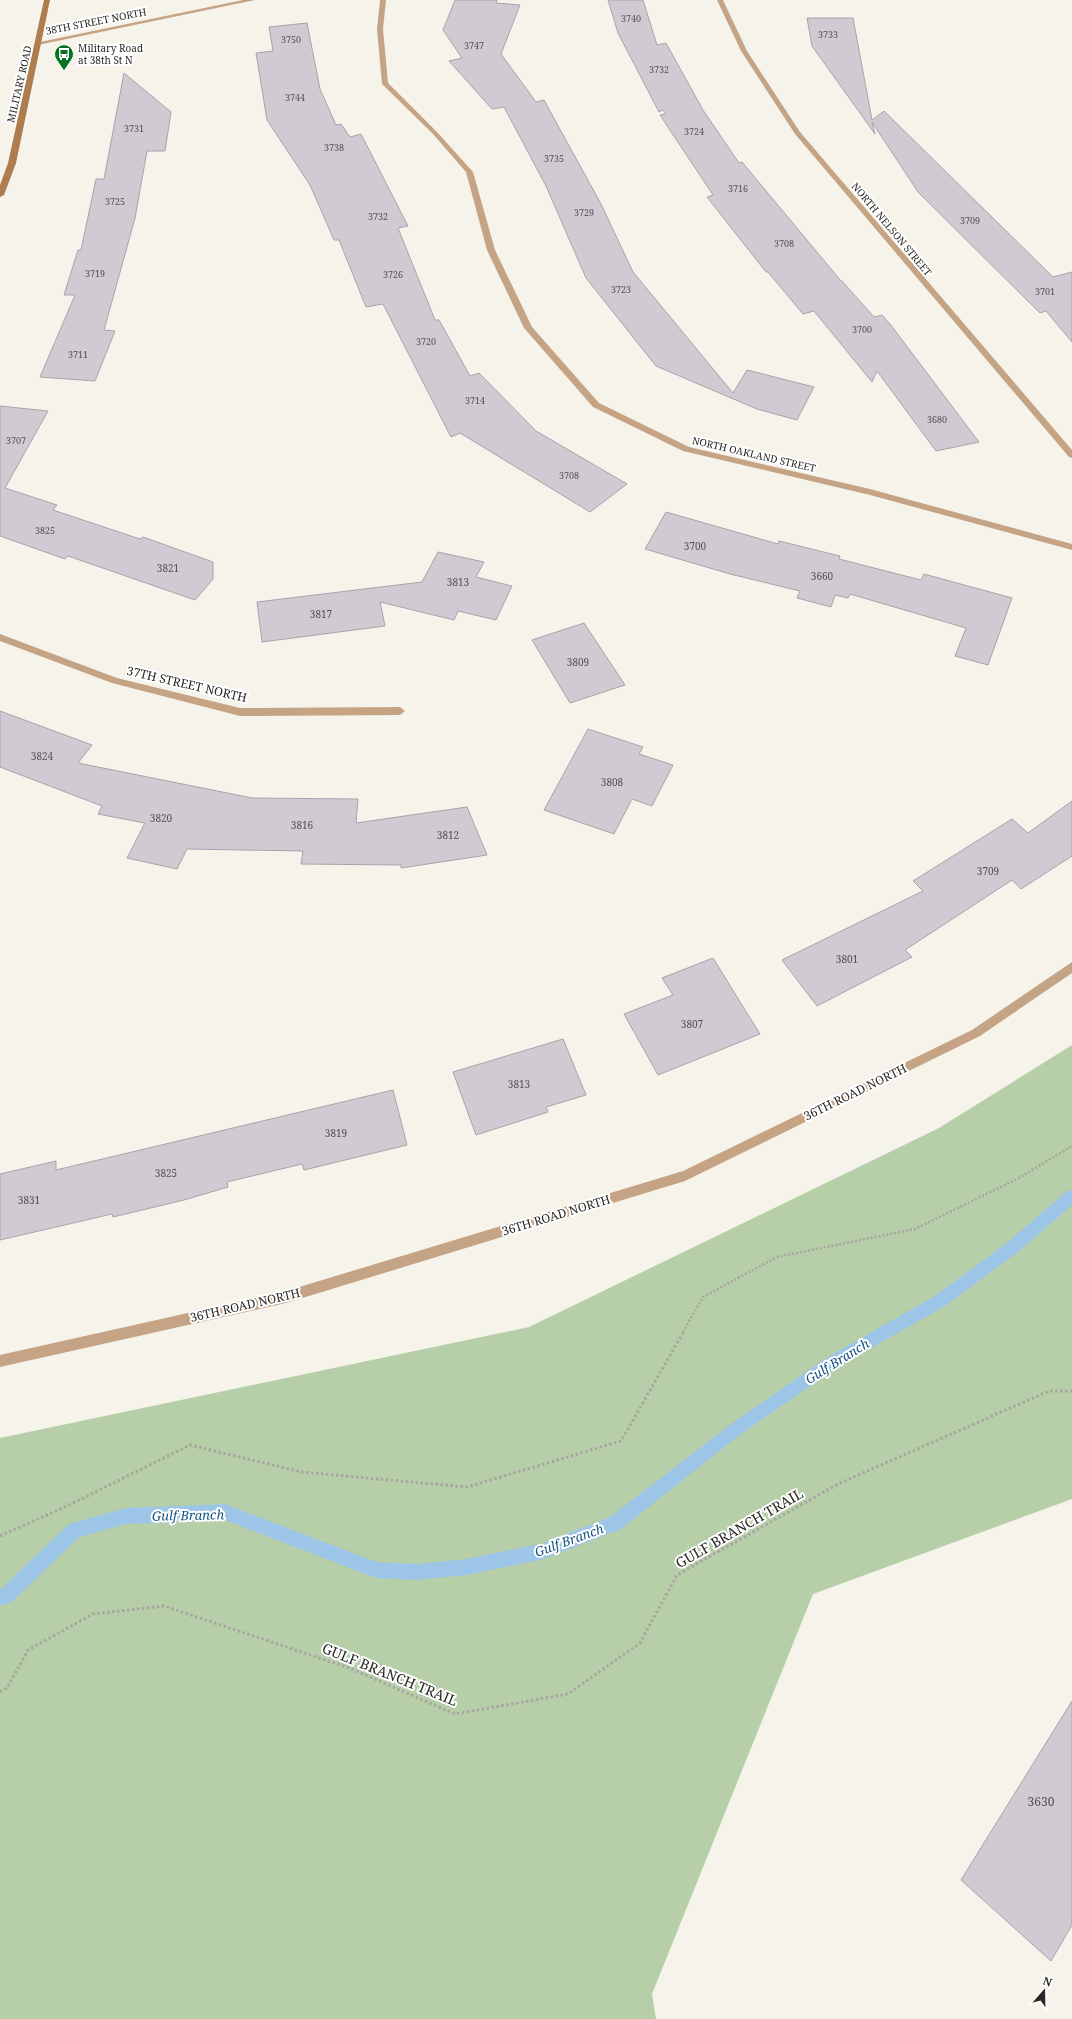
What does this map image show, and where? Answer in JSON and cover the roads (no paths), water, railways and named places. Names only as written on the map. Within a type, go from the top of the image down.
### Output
[{"type":"main road","name":"MILITARY ROAD","points":[[0,195],[12,163],[48,0]]},
{"type":"street","name":"38TH STREET NORTH","points":[[38,43],[252,0]]},
{"type":"street","name":"NORTH OAKLAND STREET","points":[[384,0],[380,29],[385,84],[435,133],[469,172],[492,250],[528,328],[596,405],[686,448],[870,492],[1072,547]]},
{"type":"street","name":"NORTH NELSON STREET","points":[[720,0],[744,51],[798,133],[1072,455]]},
{"type":"street","name":"37TH STREET NORTH","points":[[0,637],[115,681],[240,712],[400,711]]},
{"type":"street","name":"36TH ROAD NORTH","points":[[0,1361],[286,1296],[685,1176],[976,1033],[1072,967]]},
{"type":"waterway","name":"Gulf Branch","points":[[0,1598],[7,1595],[75,1530],[126,1516],[225,1512],[376,1570],[416,1572],[467,1567],[544,1551],[615,1523],[736,1429],[831,1363],[940,1301],[1013,1247],[1072,1196]]},
{"type":"place","name":"Military Road at 38th St N","points":[[64,71]]}]
